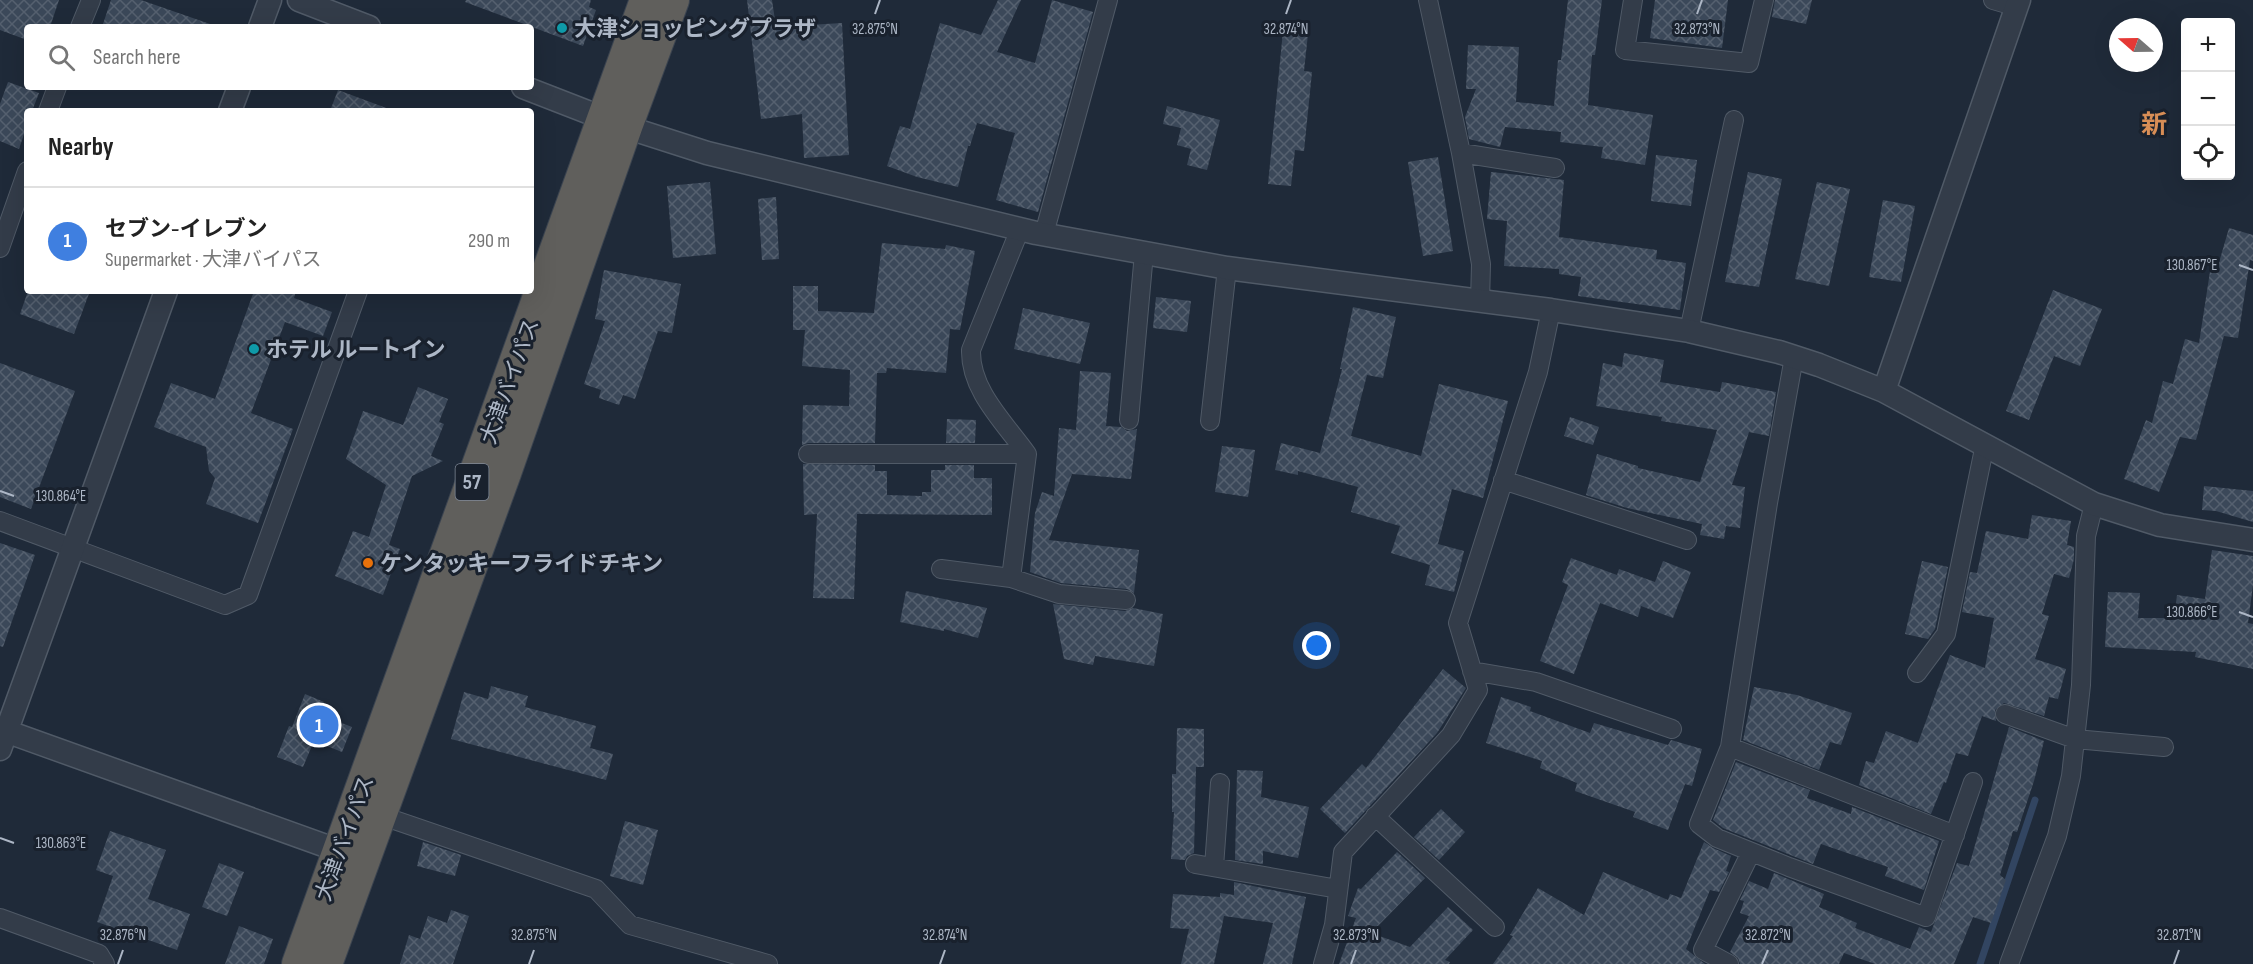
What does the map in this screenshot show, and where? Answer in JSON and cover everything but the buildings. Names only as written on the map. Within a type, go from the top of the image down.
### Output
[{"type":"highway","name":"大津バイパス","points":[[298,964],[352,855],[505,473],[615,122],[646,0]]},
{"type":"highway","name":"大津バイパス","points":[[615,122],[673,0]]},
{"type":"highway","name":"大津バイパス","points":[[326,964],[352,855]]},
{"type":"street","points":[[81,24],[91,0]]},
{"type":"street","points":[[261,24],[270,0]]},
{"type":"street","points":[[299,0],[361,24]]},
{"type":"street","points":[[1044,234],[1108,0]]},
{"type":"street","points":[[1428,0],[1482,264],[1480,302]]},
{"type":"street","points":[[1633,0],[1625,50],[1749,63],[1764,0]]},
{"type":"street","points":[[1884,391],[2018,4],[1993,0]]},
{"type":"street","points":[[49,108],[56,90]]},
{"type":"street","points":[[231,108],[238,90]]},
{"type":"street","points":[[531,90],[707,153],[1020,229],[1227,268],[1551,310],[1689,331],[1794,357],[1884,391],[2094,504],[2160,525],[2253,540]]},
{"type":"street","points":[[1689,331],[1734,120]]},
{"type":"street","points":[[1461,153],[1555,168]]},
{"type":"street","points":[[0,248],[24,180]]},
{"type":"street","points":[[1011,578],[1027,454],[977,385],[970,365],[971,350],[1020,229]]},
{"type":"street","points":[[1129,420],[1144,253]]},
{"type":"street","points":[[1210,421],[1227,268]]},
{"type":"street","points":[[164,294],[2,737],[352,855]]},
{"type":"street","points":[[0,521],[225,605],[248,595],[357,294]]},
{"type":"street","points":[[1323,964],[1334,925],[1343,852],[1451,735],[1478,690],[1458,623],[1538,372],[1551,310]]},
{"type":"street","points":[[1794,357],[1768,503],[1730,747],[1698,824],[1717,838],[1751,852],[1926,917],[1973,782]]},
{"type":"street","points":[[1917,673],[1946,634],[1985,444]]},
{"type":"street","points":[[808,454],[1027,454]]},
{"type":"street","points":[[1503,480],[1687,540]]},
{"type":"street","points":[[2009,964],[2056,836],[2071,776],[2081,685],[2086,536],[2094,504]]},
{"type":"street","points":[[940,569],[1011,578],[1059,594],[1126,600]]},
{"type":"street","points":[[1472,671],[1536,682],[1672,729]]},
{"type":"street","points":[[2005,714],[2075,739],[2164,747]]},
{"type":"street","points":[[1730,747],[1955,835]]},
{"type":"street","points":[[1214,867],[1220,783]]},
{"type":"street","points":[[368,811],[596,889],[630,925],[768,964]]},
{"type":"street","points":[[1375,816],[1495,927]]},
{"type":"street","points":[[1729,964],[1702,950],[1751,852]]},
{"type":"street","points":[[1195,864],[1338,889]]},
{"type":"street","points":[[0,918],[99,954],[105,964]]},
{"type":"waterway","points":[[1980,964],[2035,800]]},
{"type":"place","name":"大津ショッピングプラザ","points":[[562,28]]},
{"type":"place","name":"ホテル ルートイン","points":[[254,349]]},
{"type":"place","name":"ケンタッキーフライドチキン","points":[[368,563]]},
{"type":"place","name":"セブン-イレブン","points":[[319,725]]},
{"type":"district","name":"新","points":[[2154,124]]}]
